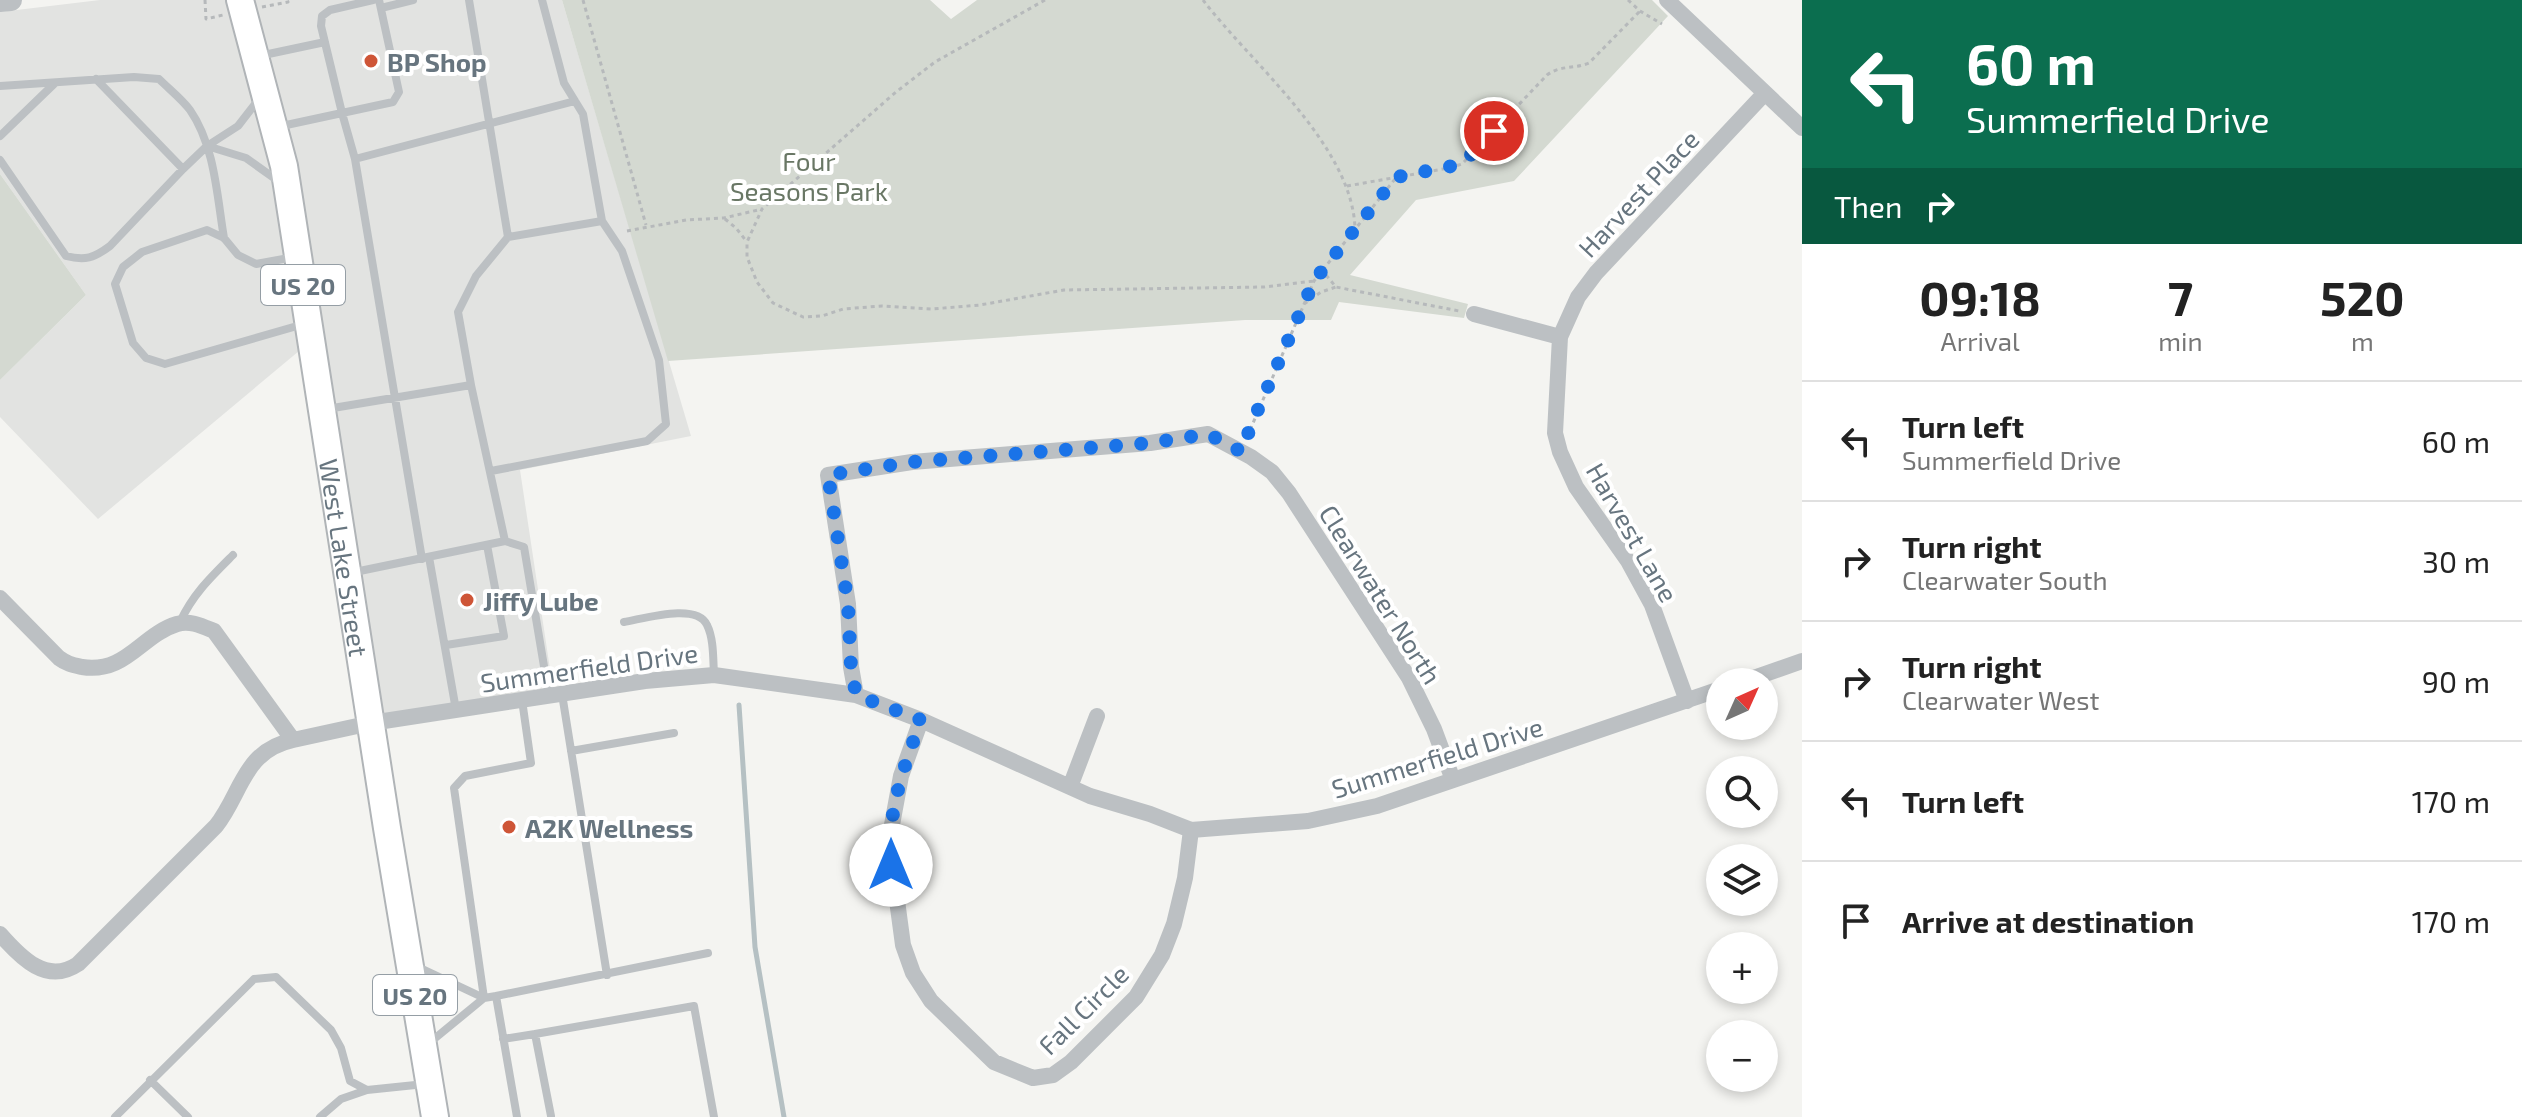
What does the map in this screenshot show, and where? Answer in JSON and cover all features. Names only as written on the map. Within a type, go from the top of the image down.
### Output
[{"type":"main road","name":"West Lake Street","points":[[240,0],[288,188],[435,1117]]},
{"type":"street","points":[[0,1],[11,0]]},
{"type":"street","points":[[1667,0],[1802,128]]},
{"type":"street","name":"Harvest Place","points":[[1560,337],[1578,297],[1596,273],[1765,93]]},
{"type":"street","points":[[1474,314],[1560,337]]},
{"type":"street","name":"Harvest Lane","points":[[1560,337],[1555,433],[1560,452],[1576,487],[1628,561],[1652,605],[1687,701]]},
{"type":"street","name":"Clearwater North","points":[[856,695],[851,667],[848,604],[828,475],[912,462],[1150,443],[1208,434],[1272,472],[1289,493],[1392,651],[1425,709],[1453,780]]},
{"type":"street","points":[[0,598],[59,658],[67,664],[90,668],[115,665],[160,632],[188,623],[214,631],[293,740]]},
{"type":"street","points":[[1778,669],[1802,661]]},
{"type":"street","name":"Summerfield Drive","points":[[0,934],[37,968],[66,972],[78,964],[216,826],[230,809],[233,796],[250,767],[267,750],[293,740],[371,723],[645,681],[714,675],[856,695],[921,720],[1070,787],[1191,830],[1308,821],[1377,806],[1706,694]]},
{"type":"street","points":[[1070,787],[1097,716]]},
{"type":"street","name":"Fall Circle","points":[[921,720],[901,776],[889,841],[903,945],[913,973],[931,1001],[994,1062],[1033,1078],[1053,1075],[1071,1062],[1136,997],[1162,955],[1174,924],[1185,878],[1191,830]]},
{"type":"lane","points":[[373,0],[330,10],[322,16],[321,26],[355,159],[395,397],[446,645],[456,710]]},
{"type":"lane","points":[[274,127],[393,102],[399,92],[380,4],[413,0]]},
{"type":"lane","points":[[469,0],[508,237]]},
{"type":"lane","points":[[491,471],[647,441],[666,424],[659,360],[622,251],[602,221],[583,114],[564,83],[542,0]]},
{"type":"lane","points":[[255,57],[325,42]]},
{"type":"lane","points":[[96,79],[183,169]]},
{"type":"lane","points":[[0,86],[96,79],[159,79],[190,109],[207,146],[224,238]]},
{"type":"lane","points":[[0,136],[56,82]]},
{"type":"lane","points":[[0,160],[66,256],[78,260],[93,258],[110,246],[207,146],[238,126],[265,92]]},
{"type":"lane","points":[[355,159],[575,101]]},
{"type":"lane","points":[[207,146],[246,158],[288,188]]},
{"type":"lane","points":[[505,541],[458,312],[476,276],[508,237],[602,221]]},
{"type":"lane","points":[[298,256],[256,264],[238,255],[224,238],[207,230],[142,252],[123,267],[115,284],[133,343],[146,358],[165,364],[309,322]]},
{"type":"lane","points":[[322,409],[471,385]]},
{"type":"lane","points":[[348,573],[505,541],[524,547],[555,695],[571,751],[607,975]]},
{"type":"lane","points":[[446,645],[504,636],[487,545]]},
{"type":"lane","points":[[188,623],[196,592],[233,555]]},
{"type":"lane","points":[[624,622],[686,612],[698,615],[708,625],[714,675]]},
{"type":"lane","points":[[484,998],[454,788],[465,776],[531,763],[522,700]]},
{"type":"lane","points":[[571,751],[674,733]]},
{"type":"lane","points":[[424,1048],[484,998],[708,953]]},
{"type":"lane","points":[[409,962],[484,998]]},
{"type":"lane","points":[[115,1117],[254,979],[276,977],[331,1030],[341,1048],[350,1081],[367,1090]]},
{"type":"lane","points":[[496,996],[517,1117]]},
{"type":"lane","points":[[503,1039],[694,1006],[714,1117]]},
{"type":"lane","points":[[535,1034],[551,1116]]},
{"type":"lane","points":[[150,1080],[188,1117]]},
{"type":"lane","points":[[320,1117],[341,1099],[367,1090],[430,1083]]},
{"type":"path","points":[[583,0],[646,225]]},
{"type":"path","points":[[1045,0],[926,70],[896,92],[762,209],[747,242],[747,257],[763,292],[773,303],[803,317],[869,307],[932,309],[980,305],[1064,290],[1264,287],[1314,281]]},
{"type":"path","points":[[1203,0],[1286,94],[1314,132],[1347,186],[1354,209],[1355,229]]},
{"type":"path","points":[[1628,0],[1662,24]]},
{"type":"path","points":[[1347,186],[1462,164],[1547,75],[1555,69],[1589,63],[1640,11]]},
{"type":"path","points":[[1242,452],[1314,281],[1397,177]]},
{"type":"path","points":[[627,231],[646,225],[724,218],[762,209]]},
{"type":"path","points":[[724,218],[747,242]]},
{"type":"path","points":[[1321,269],[1336,287],[1474,314]]},
{"type":"path","points":[[1304,304],[1321,292],[1336,287]]},
{"type":"shaded area","points":[[100,0],[232,0],[279,170],[305,346],[98,519],[0,417],[0,380],[86,295],[0,174],[0,12]]},
{"type":"shaded area","points":[[249,0],[562,0],[691,436],[520,470],[553,689],[376,716]]},
{"type":"green space","name":"Four Seasons Park","points":[[562,0],[930,0],[951,19],[977,0],[1652,0],[1668,16],[1514,181],[1416,200],[1350,275],[1468,304],[1464,318],[1339,302],[1331,320],[1245,320],[668,361]]},
{"type":"green space","points":[[0,174],[86,295],[0,380]]},
{"type":"waterway","points":[[739,705],[755,947],[784,1117]]},
{"type":"place","name":"BP Shop","points":[[371,61]]},
{"type":"place","name":"Jiffy Lube","points":[[467,600]]},
{"type":"place","name":"A2K Wellness","points":[[509,827]]},
{"type":"route","points":[[891,865],[889,841],[893,808],[921,720],[856,695],[851,667],[848,604],[828,475],[912,462],[1150,443],[1208,434],[1242,452],[1321,269],[1397,177],[1462,164],[1494,131]]}]
